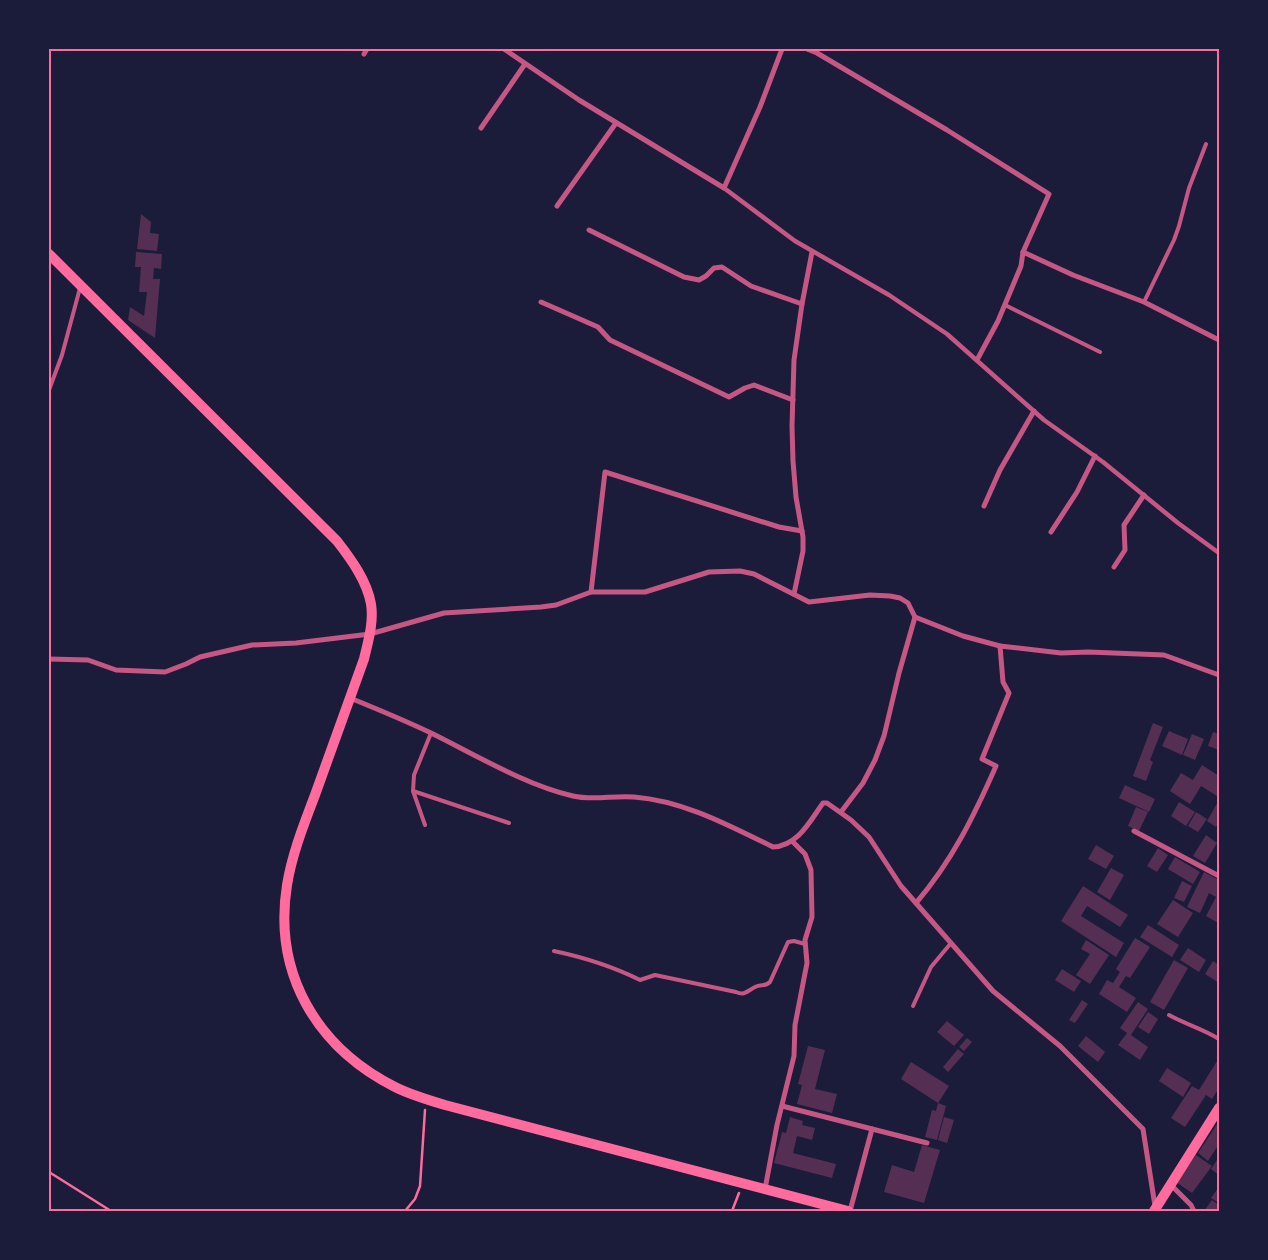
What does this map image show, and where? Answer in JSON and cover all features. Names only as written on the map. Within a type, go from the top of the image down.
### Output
[{"type":"main road","points":[[49,254],[337,541],[355,567],[367,592],[371,605],[370,634],[364,659],[295,849],[284,904],[288,958],[298,992],[327,1034],[362,1067],[383,1081],[426,1099],[849,1211]]},
{"type":"main road","points":[[1154,1210],[1219,1108]]},
{"type":"street","points":[[504,49],[578,100],[724,188],[812,252],[889,295],[947,334],[1034,411],[1219,553]]},
{"type":"street","points":[[724,188],[760,107],[782,49]]},
{"type":"street","points":[[807,49],[817,52],[939,125],[1049,194],[1023,252],[1022,266],[978,360]]},
{"type":"street","points":[[481,128],[525,64]]},
{"type":"street","points":[[557,206],[616,123]]},
{"type":"street","points":[[589,230],[684,277],[699,280],[714,268],[722,268],[751,286],[802,304]]},
{"type":"street","points":[[794,594],[803,550],[795,488],[794,360],[812,252]]},
{"type":"street","points":[[1023,252],[1073,275],[1144,302],[1219,340]]},
{"type":"street","points":[[541,302],[598,327],[610,340],[729,397],[754,385],[793,400]]},
{"type":"street","points":[[984,506],[1000,470],[1034,411]]},
{"type":"street","points":[[1051,532],[1077,492],[1095,456]]},
{"type":"street","points":[[591,592],[605,472],[779,527],[802,531]]},
{"type":"street","points":[[1114,567],[1125,550],[1124,525],[1144,495]]},
{"type":"street","points":[[49,659],[88,660],[116,670],[165,672],[200,657],[252,645],[296,643],[370,634],[444,613],[541,607],[591,592],[645,592],[709,572],[724,571],[754,574],[809,602],[870,596],[900,598],[908,603],[916,617],[963,636],[1000,646],[1061,653],[1088,652],[1164,655],[1219,674]]},
{"type":"street","points":[[841,812],[863,783],[884,736],[899,673],[916,617]]},
{"type":"street","points":[[916,903],[956,849],[974,817],[996,766],[982,758],[1009,692],[1003,682],[1000,646]]},
{"type":"street","points":[[350,698],[431,733],[527,780],[574,796],[602,798],[633,797],[660,801],[703,814],[773,847],[792,841],[823,802],[827,803],[841,812],[869,837],[894,876],[993,991],[1060,1046],[1143,1129],[1154,1210]]},
{"type":"street","points":[[1134,831],[1219,876]]},
{"type":"street","points":[[765,1189],[794,1056],[795,1025],[807,958],[805,944],[812,918],[811,870],[805,854],[792,841]]},
{"type":"street","points":[[782,1106],[928,1143]]},
{"type":"street","points":[[849,1211],[872,1129]]},
{"type":"street","points":[[1171,1185],[1191,1205],[1194,1211]]},
{"type":"lane","points":[[1144,302],[1174,240],[1189,188],[1206,144]]},
{"type":"lane","points":[[49,390],[62,355],[81,286]]},
{"type":"lane","points":[[1005,304],[1100,352]]},
{"type":"lane","points":[[425,824],[413,791],[414,775],[431,733]]},
{"type":"lane","points":[[413,791],[509,823]]},
{"type":"lane","points":[[554,951],[587,960],[640,980],[655,975],[746,994],[755,987],[766,986],[770,982],[788,942],[794,941],[805,944]]},
{"type":"lane","points":[[914,1006],[931,967],[951,943]]},
{"type":"lane","points":[[1168,1015],[1180,1022],[1204,1030],[1219,1039]]},
{"type":"path","points":[[405,1211],[415,1198],[420,1186],[426,1099]]},
{"type":"path","points":[[49,1172],[111,1211]]},
{"type":"path","points":[[732,1211],[740,1191],[746,1184]]},
{"type":"building","points":[[141,214],[151,222],[150,233],[159,234],[157,251],[137,249]]},
{"type":"building","points":[[136,252],[162,254],[161,269],[154,268],[153,279],[160,279],[155,338],[128,320],[130,307],[144,316],[147,292],[139,292],[141,267],[135,267]]},
{"type":"building","points":[[1153,723],[1163,727],[1150,760],[1153,762],[1146,781],[1133,776]]},
{"type":"building","points":[[1169,731],[1188,739],[1182,755],[1162,746]]},
{"type":"building","points":[[1213,732],[1219,734],[1219,750],[1208,746]]},
{"type":"building","points":[[1192,734],[1204,739],[1195,760],[1183,755]]},
{"type":"building","points":[[1202,765],[1219,776],[1219,793],[1217,796],[1201,786],[1190,804],[1170,791],[1181,773],[1193,780]]},
{"type":"building","points":[[1125,785],[1155,799],[1149,812],[1119,798]]},
{"type":"building","points":[[1219,800],[1219,821],[1216,827],[1207,821]]},
{"type":"building","points":[[1179,802],[1195,812],[1186,826],[1171,816]]},
{"type":"building","points":[[1136,807],[1148,812],[1139,831],[1128,826]]},
{"type":"building","points":[[1196,812],[1207,819],[1198,832],[1188,826]]},
{"type":"building","points":[[1206,835],[1217,843],[1205,863],[1193,856]]},
{"type":"building","points":[[1096,845],[1114,856],[1106,869],[1088,859]]},
{"type":"building","points":[[1158,848],[1168,855],[1157,872],[1147,866]]},
{"type":"building","points":[[1175,857],[1200,872],[1193,884],[1168,869]]},
{"type":"building","points":[[1111,868],[1124,875],[1110,900],[1097,892]]},
{"type":"building","points":[[1204,872],[1219,880],[1218,923],[1206,916],[1216,897],[1209,893],[1200,913],[1187,907]]},
{"type":"building","points":[[1182,881],[1192,886],[1184,902],[1174,898]]},
{"type":"building","points":[[1083,886],[1128,915],[1120,927],[1087,906],[1081,916],[1124,943],[1116,957],[1061,921]]},
{"type":"building","points":[[1173,900],[1193,913],[1178,937],[1157,924]]},
{"type":"building","points":[[1148,925],[1179,945],[1172,957],[1140,937]]},
{"type":"building","points":[[1135,938],[1150,947],[1130,978],[1126,976],[1119,987],[1136,998],[1127,1012],[1099,994],[1107,980],[1113,983],[1120,972],[1116,969]]},
{"type":"building","points":[[1086,940],[1109,955],[1090,984],[1076,975],[1090,954],[1081,949]]},
{"type":"building","points":[[1188,948],[1206,960],[1199,972],[1180,960]]},
{"type":"building","points":[[1174,960],[1188,968],[1164,1010],[1150,1002]]},
{"type":"building","points":[[1213,961],[1219,965],[1219,983],[1205,974]]},
{"type":"building","points":[[1062,969],[1081,981],[1074,992],[1055,980]]},
{"type":"building","points":[[1082,1000],[1088,1004],[1075,1023],[1069,1020]]},
{"type":"building","points":[[1138,1002],[1148,1009],[1131,1035],[1148,1047],[1140,1060],[1118,1045],[1127,1033],[1120,1028]]},
{"type":"building","points":[[1148,1012],[1158,1019],[1149,1034],[1138,1027]]},
{"type":"building","points":[[947,1021],[964,1035],[954,1046],[937,1032]]},
{"type":"building","points":[[1086,1036],[1105,1052],[1098,1062],[1078,1046]]},
{"type":"building","points":[[967,1038],[972,1042],[964,1051],[959,1047]]},
{"type":"building","points":[[808,1046],[825,1050],[815,1089],[837,1094],[832,1113],[797,1104],[802,1085],[798,1084]]},
{"type":"building","points":[[958,1049],[964,1054],[948,1072],[943,1067]]},
{"type":"building","points":[[1219,1058],[1219,1088],[1212,1099],[1206,1095],[1185,1127],[1171,1118],[1192,1086],[1199,1090]]},
{"type":"building","points":[[911,1062],[949,1086],[938,1103],[901,1079]]},
{"type":"building","points":[[1167,1068],[1191,1083],[1183,1097],[1159,1081]]},
{"type":"building","points":[[938,1103],[946,1106],[937,1140],[925,1137],[932,1110],[936,1111]]},
{"type":"building","points":[[790,1117],[803,1121],[802,1125],[815,1128],[812,1140],[797,1136],[793,1153],[836,1164],[832,1178],[774,1163],[782,1132],[786,1133]]},
{"type":"building","points":[[944,1117],[954,1120],[947,1143],[938,1140]]},
{"type":"building","points":[[1219,1121],[1219,1144],[1208,1161],[1198,1153]]},
{"type":"building","points":[[922,1145],[940,1150],[924,1203],[884,1192],[892,1165],[914,1172]]},
{"type":"building","points":[[1196,1155],[1212,1166],[1192,1193],[1176,1182]]},
{"type":"building","points":[[1219,1157],[1219,1175],[1211,1169]]},
{"type":"building","points":[[1219,1187],[1219,1203],[1211,1198]]},
{"type":"building","points":[[1212,1200],[1219,1205],[1219,1211],[1204,1211]]}]
